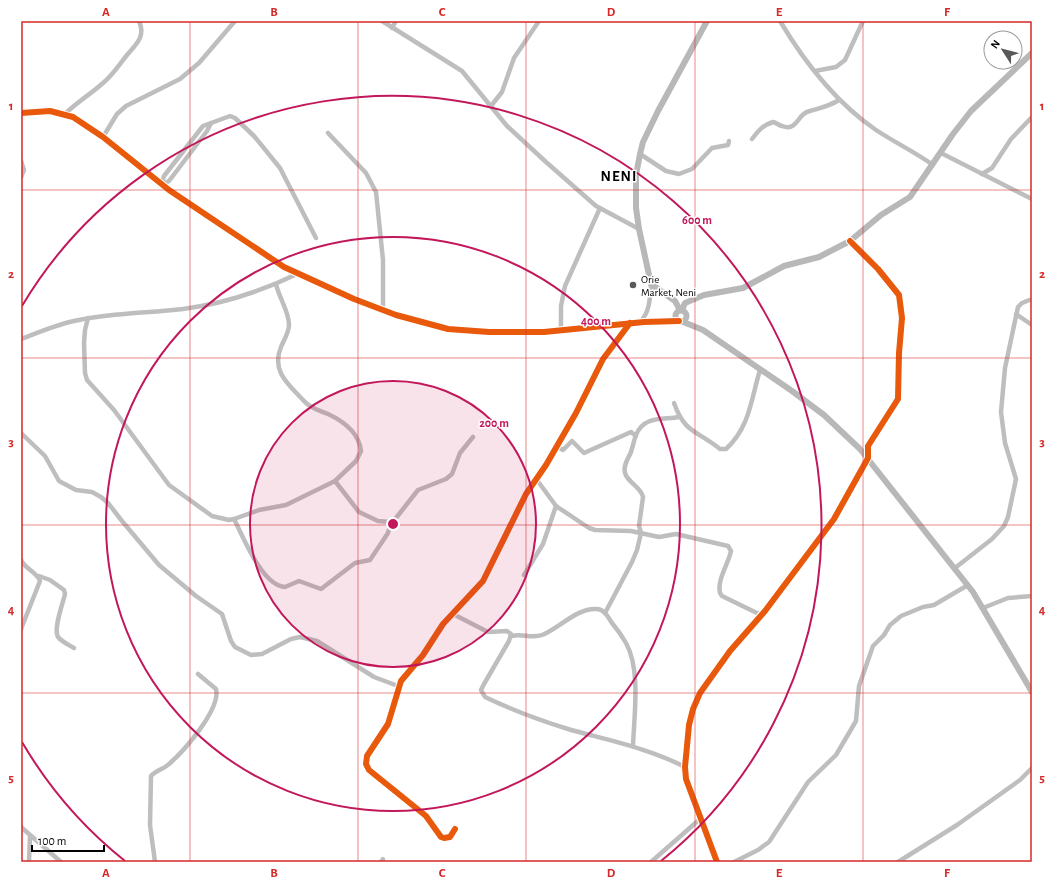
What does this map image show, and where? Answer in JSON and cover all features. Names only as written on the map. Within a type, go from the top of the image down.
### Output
[{"type":"street","points":[[65,114],[102,84],[120,66],[142,36],[142,28],[139,21]]},
{"type":"street","points":[[103,137],[117,114],[126,106],[180,79],[200,63],[235,21]]},
{"type":"street","points":[[382,21],[462,71],[507,126],[600,208],[639,229]]},
{"type":"street","points":[[392,28],[396,21]]},
{"type":"street","points":[[491,106],[502,92],[514,58],[539,21]]},
{"type":"street","points":[[640,322],[646,313],[650,302],[651,284],[639,229],[636,180],[640,154],[643,142],[658,111],[707,21]]},
{"type":"street","points":[[780,21],[800,54],[815,71],[825,86],[839,100],[876,130],[933,165]]},
{"type":"street","points":[[815,71],[836,67],[844,60],[853,45],[863,21]]},
{"type":"street","points":[[703,330],[680,321],[675,317],[681,312],[685,303],[698,296],[743,288],[784,266],[819,256],[850,241],[881,215],[910,197],[953,134],[971,111],[1032,53]]},
{"type":"street","points":[[752,139],[759,129],[773,122],[782,126],[792,126],[797,124],[805,113],[826,107],[839,100]]},
{"type":"street","points":[[21,113],[50,112],[65,114],[85,123],[161,185],[296,274],[383,310],[426,324],[448,329],[489,332],[544,332],[640,322],[685,320],[675,301],[651,284]]},
{"type":"street","points":[[161,185],[170,181],[207,131],[211,123],[230,116],[235,118],[259,142],[280,168],[316,238]]},
{"type":"street","points":[[982,174],[992,168],[1011,139],[1032,117]]},
{"type":"street","points":[[328,133],[366,173],[376,192],[383,260],[383,310]]},
{"type":"street","points":[[640,154],[666,171],[679,174],[692,169],[712,148],[728,145],[729,141]]},
{"type":"street","points":[[941,153],[1032,199]]},
{"type":"street","points":[[21,161],[24,170],[21,177]]},
{"type":"street","points":[[992,168],[994,180]]},
{"type":"street","points":[[561,331],[561,306],[565,286],[600,208]]},
{"type":"street","points":[[717,862],[686,779],[684,767],[693,709],[700,693],[730,652],[761,615],[834,519],[868,458],[868,446],[898,399],[901,304],[896,289],[878,268],[850,241]]},
{"type":"street","points":[[21,339],[88,318],[183,309],[214,302],[276,284],[296,274]]},
{"type":"street","points":[[88,318],[85,330],[84,349],[85,373],[87,380],[114,410],[169,485],[212,516],[229,520],[259,510],[286,505],[335,481],[356,461],[361,451],[354,433],[346,425],[328,414],[308,406],[279,371],[276,363],[277,356],[289,326],[288,317],[276,284]]},
{"type":"street","points":[[955,568],[992,539],[1004,526],[1008,517],[1016,479],[1005,443],[1001,412],[1005,368],[1012,341],[1018,307],[1022,303],[1032,299]]},
{"type":"street","points":[[665,320],[681,312]]},
{"type":"street","points":[[681,312],[703,330],[824,415],[868,458],[968,585],[1032,692]]},
{"type":"street","points":[[1016,314],[1032,325]]},
{"type":"street","points":[[455,829],[447,839],[441,837],[426,816],[367,767],[367,756],[388,724],[398,686],[453,614],[483,581],[526,494],[537,480],[576,413],[603,359],[630,323]]},
{"type":"street","points":[[674,403],[679,417],[690,430],[720,448],[726,449],[738,436],[749,416],[760,370]]},
{"type":"street","points":[[605,613],[632,562],[641,533],[639,526],[644,497],[626,476],[624,469],[635,443],[636,436],[644,424],[653,419],[679,417]]},
{"type":"street","points":[[556,446],[563,450],[572,442],[584,453],[598,448],[610,441],[615,441],[631,432],[636,436]]},
{"type":"street","points":[[21,434],[45,456],[59,481],[76,490],[92,492],[101,496],[108,502],[122,522],[159,565],[196,596],[222,614],[231,642],[239,649],[252,655],[262,654],[291,639],[307,637],[322,644],[374,678],[398,686]]},
{"type":"street","points":[[234,519],[255,561],[277,584],[285,587],[299,581],[321,589],[354,563],[370,560],[388,533],[391,522],[400,514],[418,490],[446,479],[452,474],[460,453],[473,437]]},
{"type":"street","points":[[537,480],[556,506],[595,530],[641,533],[659,537],[676,534],[728,546],[731,551],[729,560],[720,580],[720,593],[722,596],[761,615]]},
{"type":"street","points":[[335,481],[359,512],[378,522],[391,522]]},
{"type":"street","points":[[524,575],[543,544],[556,506]]},
{"type":"street","points":[[21,560],[29,570],[50,580],[64,590],[65,594],[58,615],[57,633],[61,640],[74,648]]},
{"type":"street","points":[[21,629],[39,586],[39,576]]},
{"type":"street","points":[[734,862],[758,850],[769,842],[808,782],[836,755],[856,721],[859,686],[873,646],[884,636],[890,625],[901,616],[922,607],[934,605],[968,585]]},
{"type":"street","points":[[983,608],[1008,598],[1032,596]]},
{"type":"street","points":[[512,636],[519,635],[535,637],[543,635],[563,622],[596,608],[605,613],[627,644],[633,666],[635,693],[633,746]]},
{"type":"street","points":[[453,614],[488,632],[507,631],[512,636]]},
{"type":"street","points":[[512,636],[481,690],[485,697],[532,718],[633,746],[668,759],[684,767]]},
{"type":"street","points":[[155,862],[150,825],[151,776],[174,760],[213,710],[217,700],[216,689],[198,674]]},
{"type":"street","points":[[898,862],[957,825],[1020,780],[1032,768]]},
{"type":"street","points":[[651,862],[700,819]]},
{"type":"street","points":[[21,827],[61,862]]},
{"type":"street","points":[[29,862],[30,836]]},
{"type":"cycle path","points":[[21,113],[50,111],[73,117],[103,137],[169,190],[284,267],[354,299],[396,315],[448,329],[489,332],[544,332],[644,322],[679,321]]},
{"type":"cycle path","points":[[717,862],[686,779],[685,767],[689,725],[693,709],[700,693],[730,651],[765,611],[834,519],[868,458],[868,446],[898,399],[899,353],[902,318],[899,295],[878,269],[850,241]]},
{"type":"cycle path","points":[[455,829],[450,837],[441,837],[426,816],[369,770],[366,764],[367,756],[388,724],[401,681],[423,655],[443,624],[483,581],[526,494],[546,465],[576,413],[603,359],[630,323]]},
{"type":"place","name":"Orie Market, Neni","points":[[633,285]]},
{"type":"district","name":"NENI","points":[[619,176]]}]
